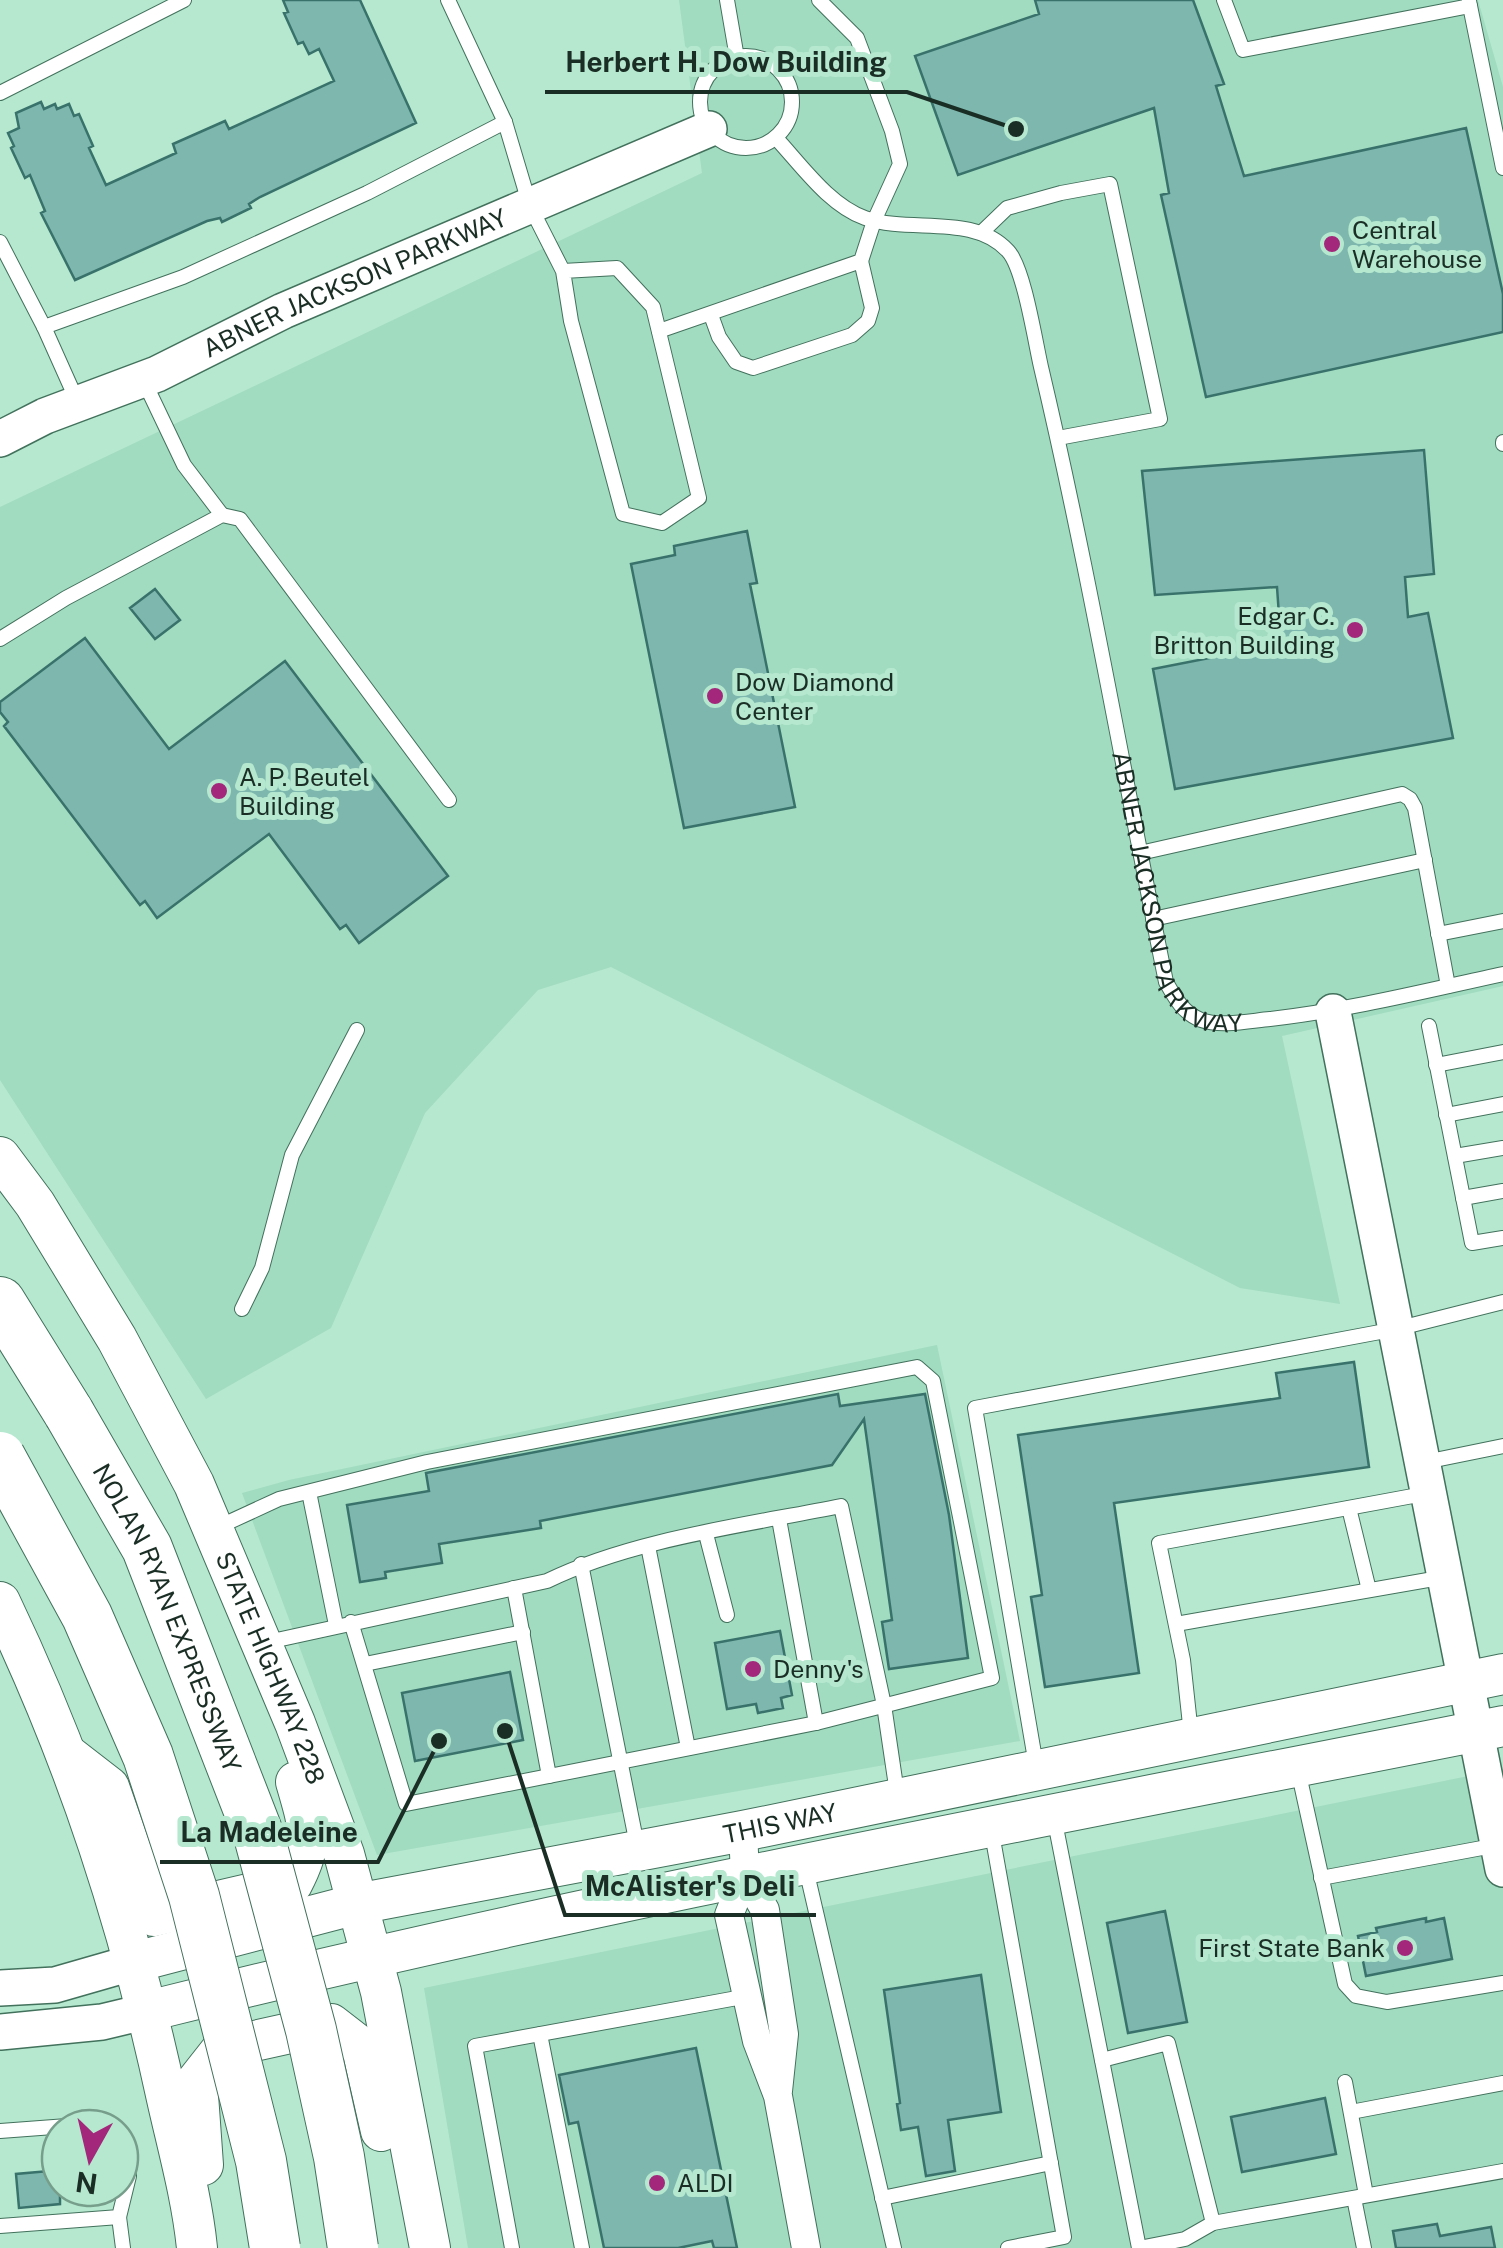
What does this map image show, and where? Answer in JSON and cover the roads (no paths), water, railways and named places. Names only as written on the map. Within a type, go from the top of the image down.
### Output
[{"type":"highway","name":"NOLAN RYAN EXPRESSWAY","points":[[0,1302],[147,1548],[260,1836],[311,2030],[339,2157],[352,2248]]},
{"type":"highway","points":[[0,1457],[87,1616],[148,1756],[194,1896],[262,2161],[275,2248]]},
{"type":"main road","name":"STATE HIGHWAY 228","points":[[0,1157],[35,1204],[116,1339],[194,1484],[295,1723],[344,1854],[371,1955],[430,2248]]},
{"type":"main road","points":[[0,1602],[69,1756],[135,1962],[196,2237]]},
{"type":"main road","name":"THIS WAY","points":[[135,1962],[357,1904],[1192,1740],[1485,1677]]},
{"type":"main road","points":[[69,1756],[109,1786],[154,1916],[292,1884],[307,1856],[308,1823],[287,1752],[295,1723]]},
{"type":"main road","name":"THIS WAY","points":[[148,2010],[371,1955],[745,1875],[1490,1728]]},
{"type":"main road","points":[[1192,1740],[1202,1785]]},
{"type":"main road","points":[[196,2237],[206,2203],[196,2081],[222,2048],[331,2024],[362,2048],[392,2178],[420,2199]]},
{"type":"street","name":"ABNER JACKSON PARKWAY","points":[[0,438],[144,379],[283,312],[709,129]]},
{"type":"street","points":[[1332,1012],[1446,1576],[1485,1677],[1501,1857]]},
{"type":"street","points":[[742,1830],[745,1875],[729,1915],[757,2041],[778,2096],[800,2245]]},
{"type":"street","points":[[745,1875],[765,1910],[784,2034],[778,2096]]},
{"type":"street","name":"THIS WAY","points":[[0,1988],[55,1985],[135,1962]]},
{"type":"street","name":"THIS WAY","points":[[0,2032],[102,2022],[148,2010]]},
{"type":"lane","points":[[0,92],[184,0]]},
{"type":"lane","points":[[448,0],[505,122],[530,206],[562,271],[570,321],[623,514],[662,522],[698,498],[653,306],[617,268],[562,271]]},
{"type":"lane","points":[[727,0],[737,58]]},
{"type":"lane","points":[[711,315],[719,337],[736,362],[753,368],[852,334],[868,321],[872,308],[860,260],[900,164],[892,131],[857,38],[820,0]]},
{"type":"lane","points":[[1224,0],[1243,50],[1470,3],[1503,168]]},
{"type":"lane","points":[[737,58],[763,60],[776,68],[787,80],[792,95],[786,126],[762,146],[732,146],[709,129],[700,102],[703,87],[720,64],[737,58]]},
{"type":"lane","points":[[44,327],[183,277],[367,193],[505,122]]},
{"type":"lane","points":[[776,138],[820,187],[861,217],[897,227],[957,228],[981,233],[1008,208],[1110,184],[1160,419],[1058,438]]},
{"type":"lane","name":"ABNER JACKSON PARKWAY","points":[[981,233],[990,234],[1012,254],[1022,283],[1058,438],[1166,982],[1180,1006],[1197,1019],[1212,1023],[1332,1012]]},
{"type":"lane","points":[[0,242],[78,404]]},
{"type":"lane","points":[[660,331],[860,260]]},
{"type":"lane","points":[[144,379],[184,464],[222,515]]},
{"type":"lane","points":[[0,639],[66,598],[222,515],[240,519],[449,800]]},
{"type":"lane","points":[[1140,853],[1402,794],[1415,808],[1448,986]]},
{"type":"lane","points":[[1153,919],[1424,860]]},
{"type":"lane","points":[[1438,934],[1503,921]]},
{"type":"lane","points":[[1332,1012],[1503,974]]},
{"type":"lane","points":[[1429,1026],[1472,1243],[1503,1238]]},
{"type":"lane","points":[[242,1310],[262,1268],[292,1155],[357,1030]]},
{"type":"lane","points":[[1436,1065],[1503,1052]]},
{"type":"lane","points":[[1446,1115],[1503,1104]]},
{"type":"lane","points":[[1455,1156],[1503,1148]]},
{"type":"lane","points":[[1463,1198],[1503,1191]]},
{"type":"lane","points":[[1037,1771],[976,1408],[1396,1328],[1503,1302]]},
{"type":"lane","points":[[214,1530],[279,1499],[427,1462],[917,1367],[934,1381],[992,1678],[816,1724],[406,1804],[365,1664],[344,1624],[309,1492]]},
{"type":"lane","points":[[1192,1740],[1176,1624],[1159,1543],[1349,1508],[1503,1446]]},
{"type":"lane","points":[[260,1644],[547,1581],[580,1564],[648,1546],[841,1506],[884,1705],[898,1799]]},
{"type":"lane","points":[[1349,1508],[1368,1590]]},
{"type":"lane","points":[[779,1519],[816,1724]]},
{"type":"lane","points":[[706,1534],[727,1615]]},
{"type":"lane","points":[[648,1546],[688,1748]]},
{"type":"lane","points":[[580,1564],[638,1850]]},
{"type":"lane","points":[[1176,1624],[1446,1576]]},
{"type":"lane","points":[[514,1588],[550,1776]]},
{"type":"lane","points":[[365,1664],[523,1632]]},
{"type":"lane","points":[[1297,1767],[1345,1984],[1356,1996],[1387,2002],[1503,1983]]},
{"type":"lane","points":[[1054,1814],[1139,2248],[1184,2239],[1213,2223],[1503,2171]]},
{"type":"lane","points":[[990,1827],[1064,2237],[1008,2248]]},
{"type":"lane","points":[[1322,1878],[1501,1857]]},
{"type":"lane","points":[[805,1863],[894,2248]]},
{"type":"lane","points":[[512,2248],[474,2046],[748,1996]]},
{"type":"lane","points":[[540,2034],[582,2248]]},
{"type":"lane","points":[[1102,2060],[1168,2043],[1213,2223]]},
{"type":"lane","points":[[1346,2082],[1364,2248]]},
{"type":"lane","points":[[1351,2112],[1503,2083]]},
{"type":"lane","points":[[0,2131],[40,2128]]},
{"type":"lane","points":[[882,2198],[1051,2163]]},
{"type":"lane","points":[[121,2208],[123,2248]]},
{"type":"lane","points":[[0,2226],[119,2217]]},
{"type":"place","name":"Herbert H. Dow Building","points":[[1016,129]]},
{"type":"place","name":"Central Warehouse","points":[[1332,244]]},
{"type":"place","name":"Edgar C. Britton Building","points":[[1355,630]]},
{"type":"place","name":"Dow Diamond Center","points":[[715,696]]},
{"type":"place","name":"A. P. Beutel Building","points":[[219,791]]},
{"type":"place","name":"Denny's","points":[[753,1669]]},
{"type":"place","name":"McAlister's Deli","points":[[505,1731]]},
{"type":"place","name":"La Madeleine","points":[[439,1741]]},
{"type":"place","name":"First State Bank","points":[[1405,1948]]},
{"type":"place","name":"ALDI","points":[[657,2183]]}]
